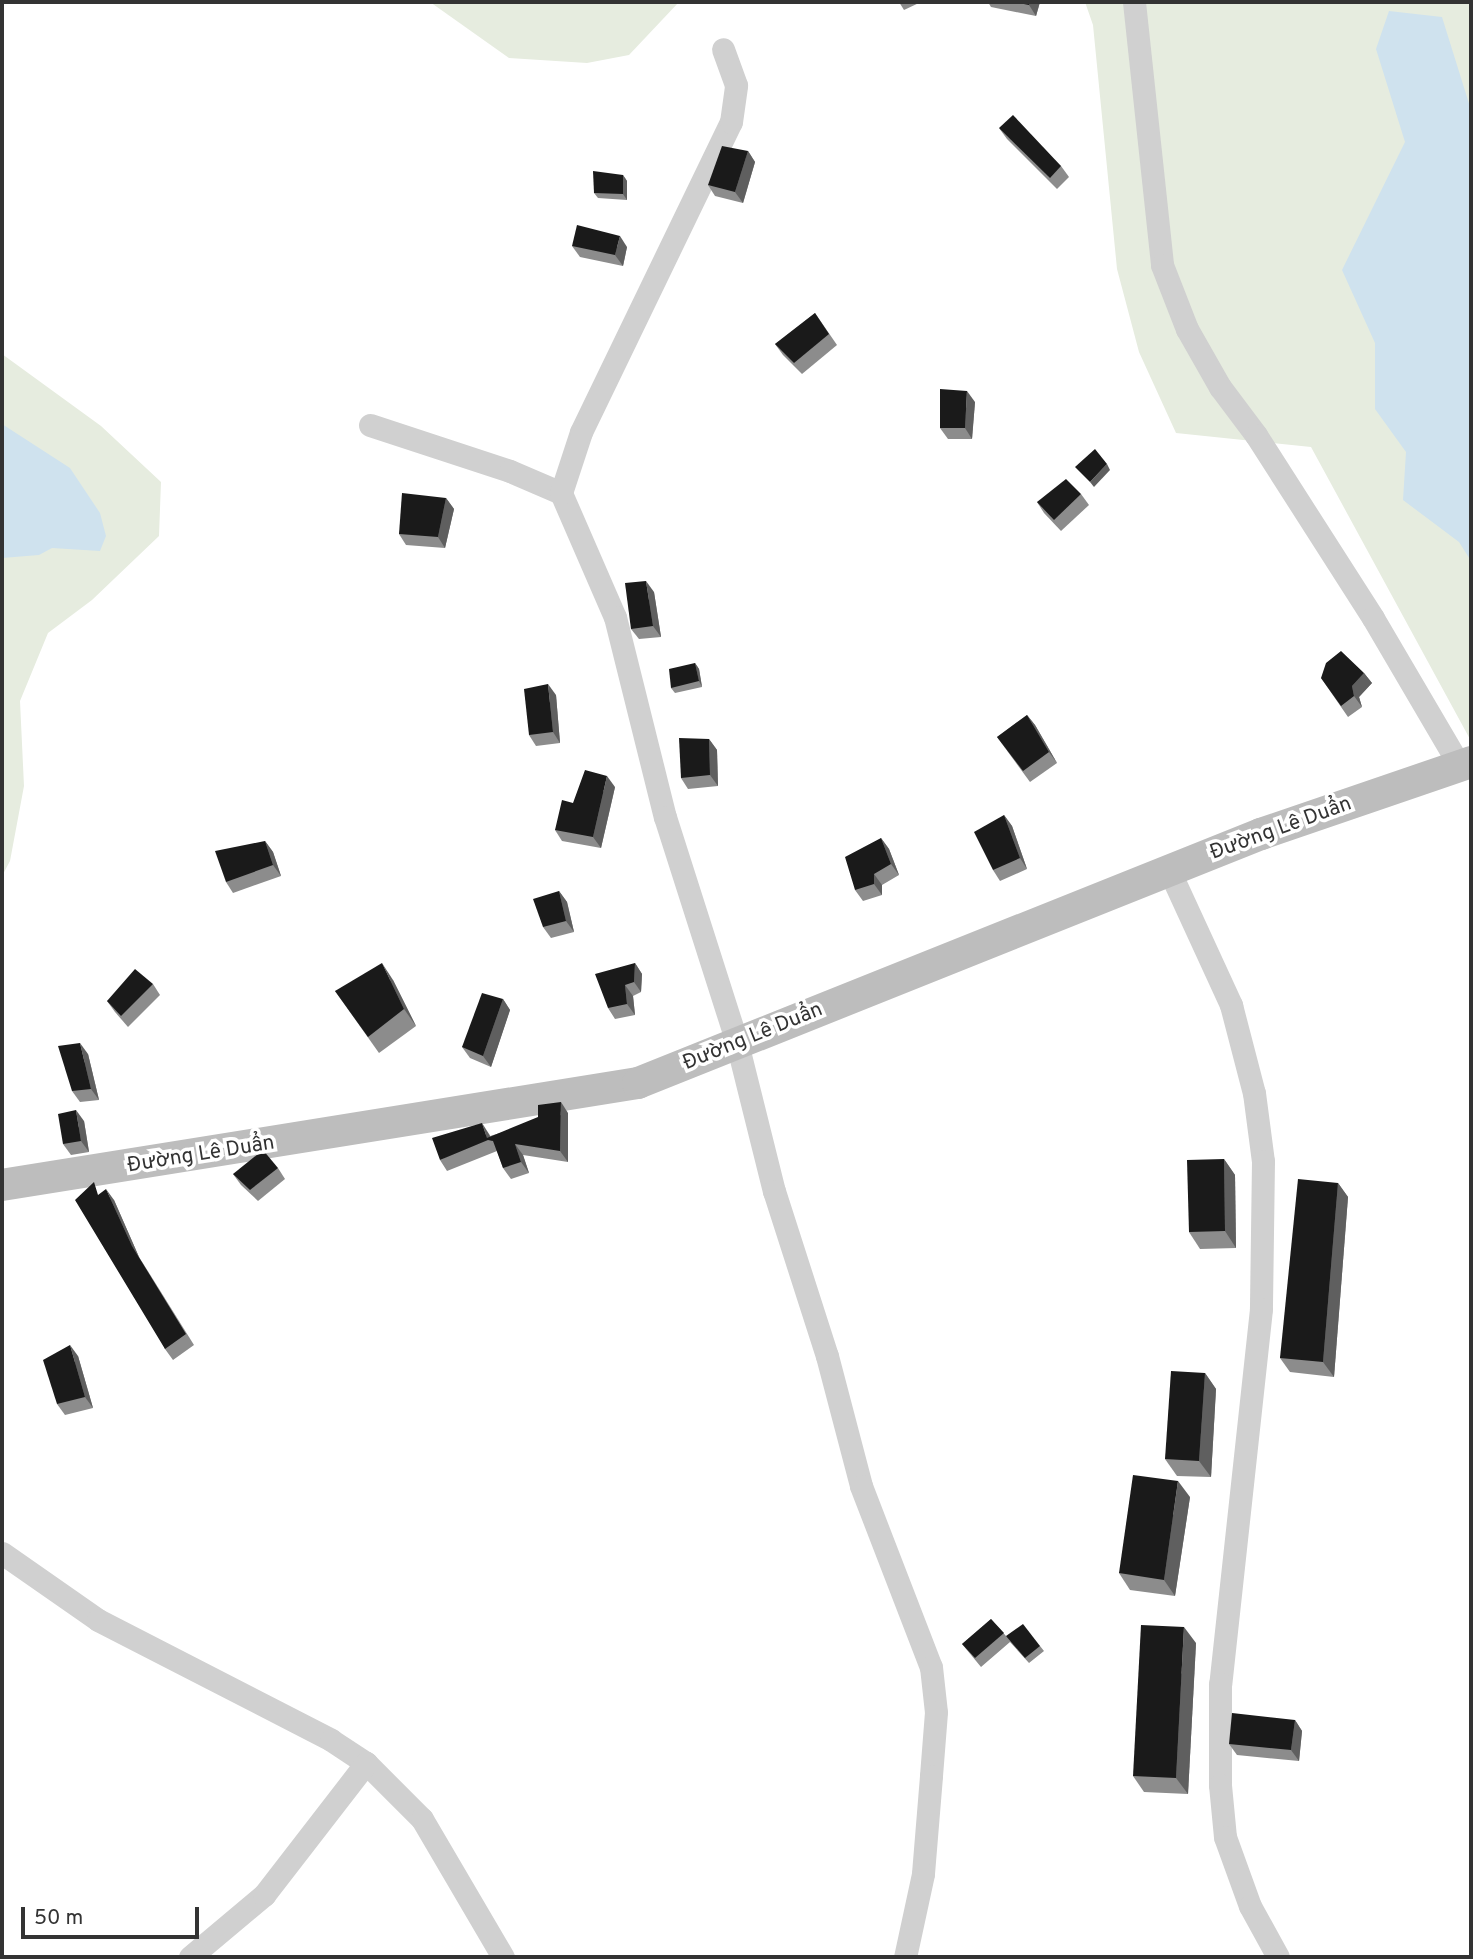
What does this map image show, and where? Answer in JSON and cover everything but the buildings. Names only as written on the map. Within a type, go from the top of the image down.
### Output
[{"type":"main road","name":"Đường Lê Duẩn","points":[[2,1185],[638,1083],[1169,870],[1466,764]]},
{"type":"street","points":[[1134,2],[1162,265],[1187,328],[1220,387],[1256,435],[1466,764]]},
{"type":"street","points":[[723,49],[736,85],[731,121],[581,432],[561,493],[615,617],[665,817],[737,1043],[774,1191],[827,1356],[861,1486],[931,1667],[936,1712],[932,1776],[923,1874],[905,1957]]},
{"type":"street","points":[[370,425],[510,471],[561,493]]},
{"type":"street","points":[[1169,870],[1231,1005],[1254,1093],[1262,1161],[1261,1309],[1220,1684],[1220,1785],[1225,1836],[1250,1906],[1279,1957]]},
{"type":"street","points":[[2,1553],[97,1620],[321,1734],[366,1763],[422,1819],[499,1956]]},
{"type":"street","points":[[190,1957],[264,1895],[366,1763]]},
{"type":"shaded area","points":[[430,2],[679,2],[629,55],[587,63],[509,58]]},
{"type":"shaded area","points":[[1085,2],[1471,2],[1471,741],[1311,447],[1176,433],[1139,352],[1117,269],[1093,25]]},
{"type":"shaded area","points":[[2,354],[101,426],[161,482],[159,536],[92,600],[48,633],[20,701],[24,786],[10,861],[2,876]]},
{"type":"water","points":[[1389,11],[1442,17],[1471,110],[1471,561],[1459,542],[1403,500],[1406,452],[1375,409],[1375,343],[1342,270],[1405,142],[1376,49]]},
{"type":"water","points":[[2,424],[70,468],[100,513],[106,536],[100,551],[52,548],[39,555],[2,558]]}]
